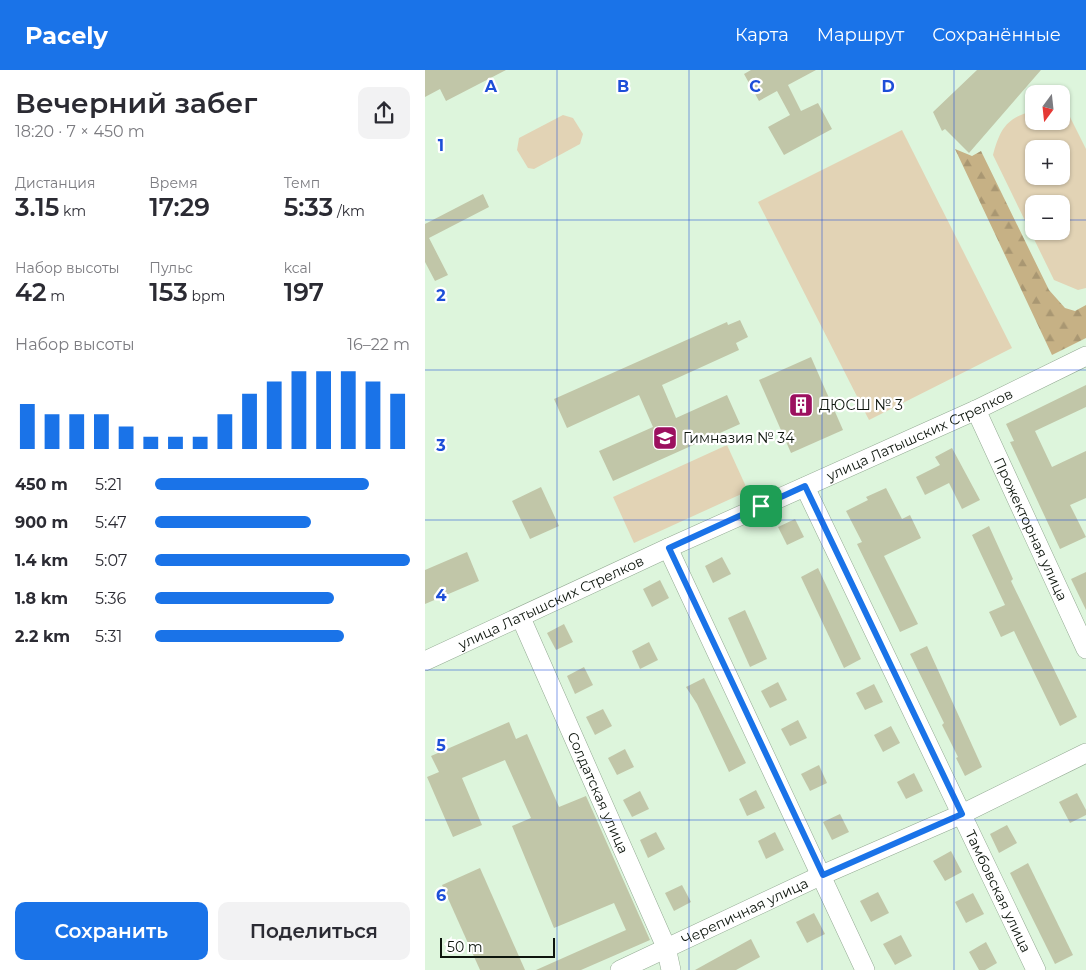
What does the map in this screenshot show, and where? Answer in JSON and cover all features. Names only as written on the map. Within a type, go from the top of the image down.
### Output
[{"type":"street","name":"улица Латышских Стрелков","points":[[425,661],[805,486],[976,410],[1086,356]]},
{"type":"street","name":"Прожекторная улица","points":[[976,410],[1086,649]]},
{"type":"street","name":"Тамбовская улица","points":[[805,486],[1036,970]]},
{"type":"street","points":[[669,548],[823,875],[865,970]]},
{"type":"street","name":"Солдатская улица","points":[[521,618],[666,947],[671,970]]},
{"type":"street","name":"Черепичная улица","points":[[620,970],[823,875],[962,814],[1086,753]]},
{"type":"shaded area","points":[[1025,114],[1025,130],[1070,130],[1070,117],[1086,149],[1086,288],[1078,290],[1054,280],[1034,240],[1070,240],[1070,195],[1025,195],[1025,221],[993,155],[998,138],[1006,126],[1017,117]]},
{"type":"shaded area","points":[[563,115],[573,118],[583,134],[580,144],[534,169],[528,168],[517,150],[519,138]]},
{"type":"shaded area","points":[[902,130],[1012,348],[869,420],[758,202]]},
{"type":"shaded area","points":[[727,445],[748,491],[634,543],[613,497]]},
{"type":"green space","points":[[955,149],[972,156],[981,151],[1049,290],[1065,308],[1075,311],[1086,305],[1086,338],[1052,355]]},
{"type":"building","points":[[425,70],[506,70],[446,101],[440,89],[425,97]]},
{"type":"building","points":[[751,70],[816,70],[788,85],[801,111],[818,103],[832,129],[784,155],[768,127],[790,115],[777,91],[759,101],[744,74]]},
{"type":"building","points":[[977,70],[1041,70],[1028,85],[1025,85],[1025,88],[969,153],[945,129],[942,131],[933,112]]},
{"type":"building","points":[[483,194],[489,207],[429,238],[448,275],[435,281],[425,262],[425,224]]},
{"type":"building","points":[[740,320],[748,337],[736,343],[739,350],[662,385],[676,418],[727,395],[740,424],[613,481],[599,451],[653,427],[639,395],[567,428],[554,399],[727,322],[728,325]]},
{"type":"building","name":"ДЮСШ № 3","points":[[811,357],[843,430],[791,453],[759,380]]},
{"type":"building","points":[[1086,385],[1086,407],[1035,431],[1052,467],[1086,451],[1086,498],[1070,505],[1086,537],[1060,549],[1010,442],[1014,441],[1006,424]]},
{"type":"building","points":[[952,448],[980,500],[962,509],[949,483],[925,495],[916,477],[940,465],[935,457]]},
{"type":"building","points":[[541,487],[559,526],[530,539],[512,501]]},
{"type":"building","points":[[886,488],[902,519],[910,515],[921,538],[884,556],[918,624],[900,632],[857,544],[862,542],[846,511],[868,500],[866,497]]},
{"type":"building","points":[[795,519],[804,537],[787,545],[778,527]]},
{"type":"building","points":[[989,526],[1013,579],[1011,581],[1077,717],[1060,726],[1014,631],[1001,637],[989,612],[1005,605],[972,535]]},
{"type":"building","points":[[467,552],[479,581],[425,604],[425,570]]},
{"type":"building","points":[[722,557],[731,574],[713,583],[705,566]]},
{"type":"building","points":[[818,568],[861,659],[844,668],[801,577]]},
{"type":"building","points":[[1086,572],[1086,610],[1071,579]]},
{"type":"building","points":[[660,580],[669,598],[652,607],[643,589]]},
{"type":"building","points":[[745,610],[767,659],[750,667],[728,618]]},
{"type":"building","points":[[564,624],[573,642],[556,650],[547,633]]},
{"type":"building","points":[[649,642],[658,660],[640,669],[632,651]]},
{"type":"building","points":[[927,646],[982,767],[965,776],[942,725],[944,723],[910,654]]},
{"type":"building","points":[[584,667],[593,685],[575,694],[567,676]]},
{"type":"building","points":[[704,678],[746,763],[729,772],[697,704],[686,687]]},
{"type":"building","points":[[778,682],[787,700],[770,708],[761,691]]},
{"type":"building","points":[[874,684],[883,702],[865,710],[856,693]]},
{"type":"building","points":[[603,709],[612,726],[595,735],[586,717]]},
{"type":"building","points":[[798,720],[807,738],[790,746],[781,729]]},
{"type":"building","points":[[509,722],[516,739],[527,734],[559,807],[586,796],[650,940],[581,970],[536,970],[626,930],[614,903],[554,928],[512,826],[531,818],[505,760],[462,778],[482,825],[453,837],[427,777],[439,772],[431,756]]},
{"type":"building","points":[[891,726],[900,743],[883,752],[874,735]]},
{"type":"building","points":[[625,749],[634,767],[617,775],[608,758]]},
{"type":"building","points":[[819,765],[827,783],[810,791],[801,774]]},
{"type":"building","points":[[914,773],[923,791],[906,799],[897,782]]},
{"type":"building","points":[[756,790],[765,808],[747,816],[739,799]]},
{"type":"building","points":[[640,791],[649,809],[632,817],[623,800]]},
{"type":"building","points":[[1077,793],[1086,810],[1086,815],[1070,823],[1059,802]]},
{"type":"building","points":[[840,814],[849,832],[832,840],[823,822]]},
{"type":"building","points":[[1007,825],[1017,843],[999,853],[990,834]]},
{"type":"building","points":[[656,832],[665,849],[648,858],[640,840]]},
{"type":"building","points":[[775,832],[784,850],[766,859],[758,841]]},
{"type":"building","points":[[951,851],[962,872],[945,881],[933,861]]},
{"type":"building","points":[[1028,863],[1073,955],[1055,964],[1010,873]]},
{"type":"building","points":[[480,868],[525,970],[480,970],[442,885]]},
{"type":"building","points":[[682,885],[691,902],[674,911],[665,893]]},
{"type":"building","points":[[878,892],[889,913],[871,922],[860,901]]},
{"type":"building","points":[[973,893],[984,914],[966,923],[955,902]]},
{"type":"building","points":[[814,913],[825,934],[807,943],[796,922]]},
{"type":"building","points":[[901,935],[912,956],[895,965],[883,944]]},
{"type":"building","points":[[751,939],[760,957],[736,970],[695,970]]},
{"type":"building","points":[[986,942],[997,963],[985,970],[979,970],[969,952]]},
{"type":"place","name":"ДЮСШ № 3","points":[[801,405]]},
{"type":"place","name":"Гимназия № 34","points":[[665,438]]},
{"type":"route","points":[[805,486],[962,814],[823,875],[669,548],[761,506],[805,486]]}]
